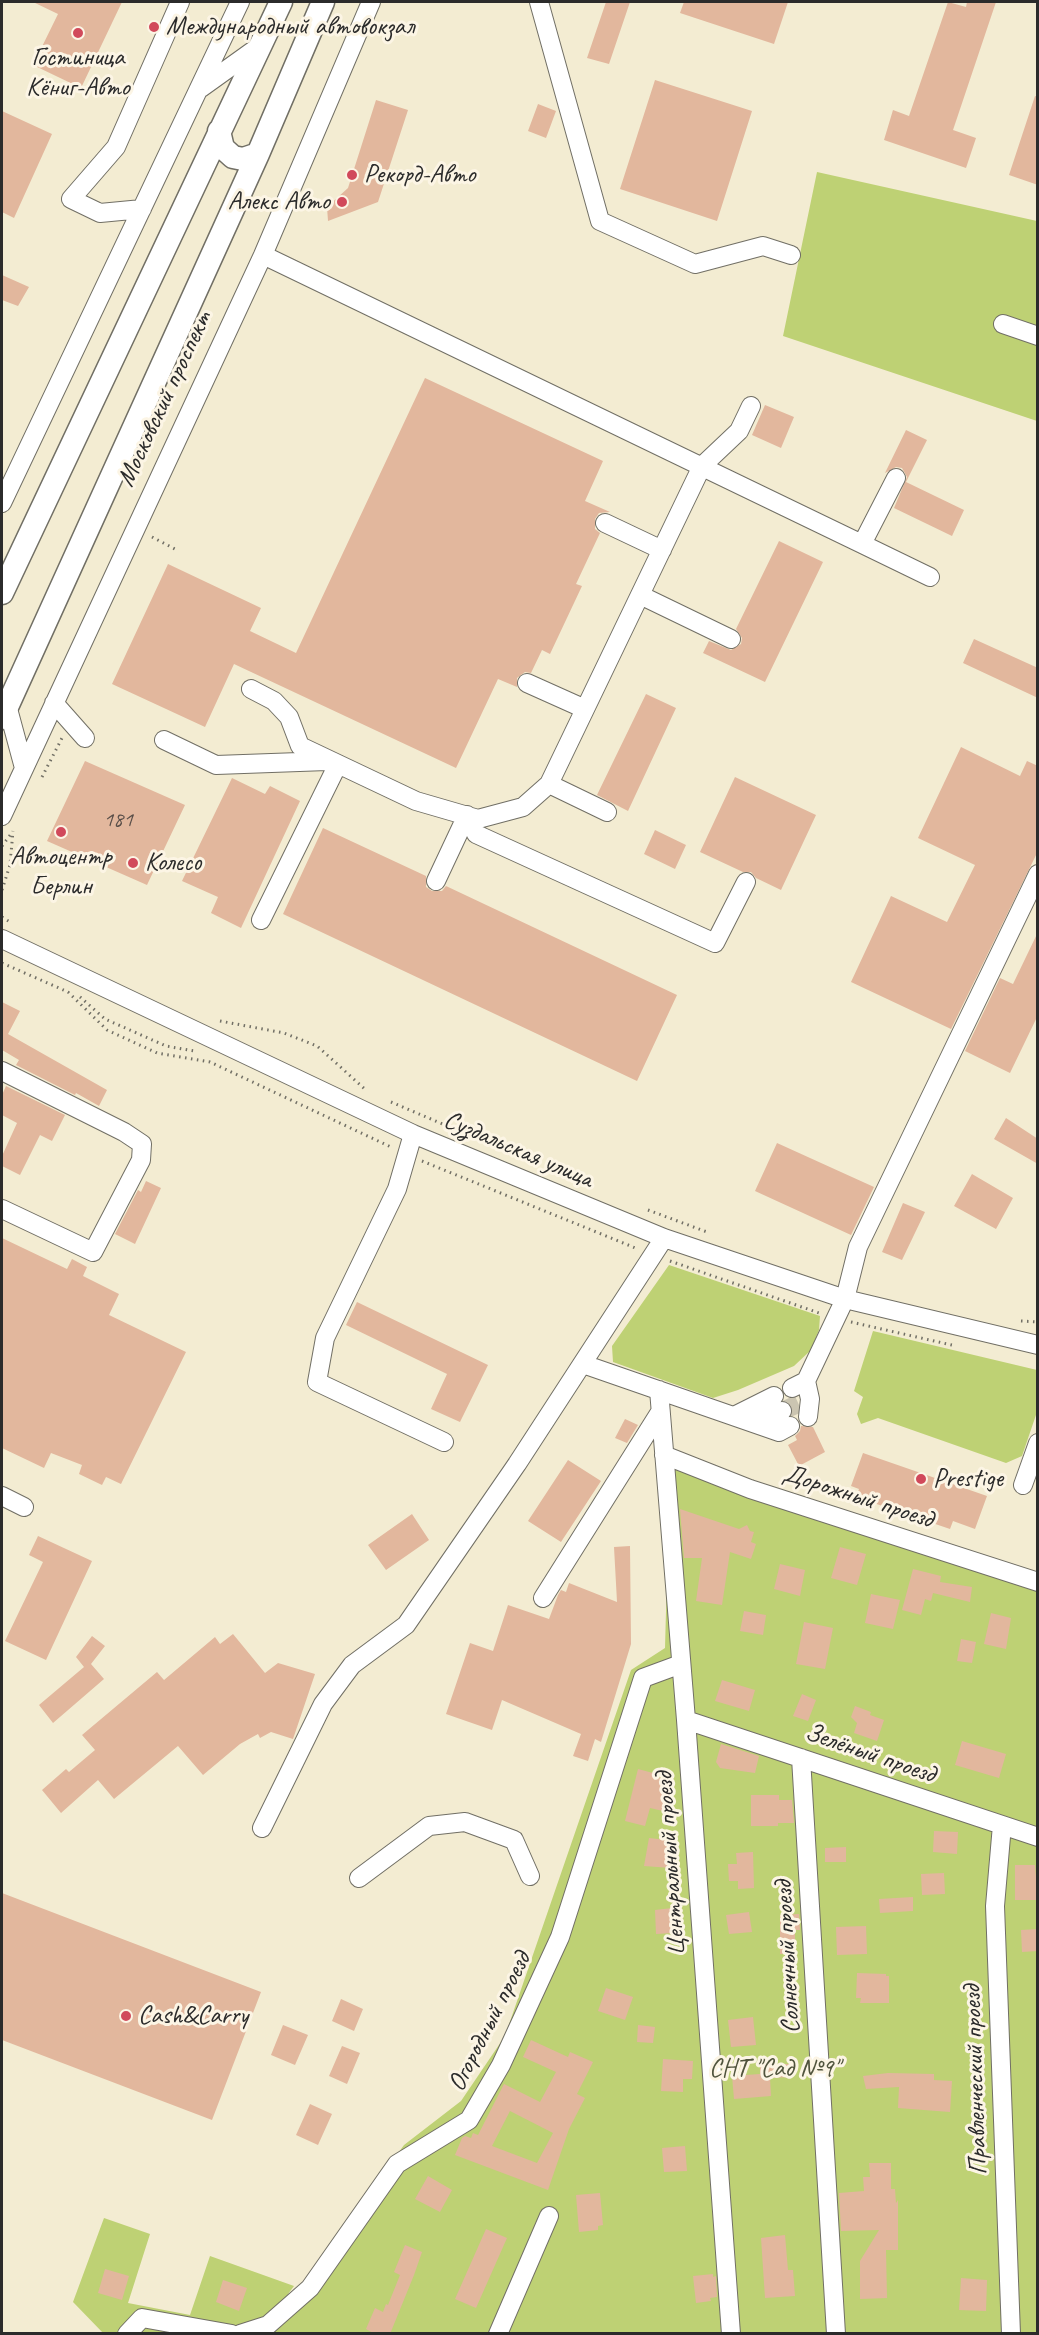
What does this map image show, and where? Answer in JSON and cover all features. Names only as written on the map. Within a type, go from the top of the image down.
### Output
[{"type":"main road","points":[[2,593],[281,2]]},
{"type":"main road","name":"Московский проспект","points":[[4,712],[258,154],[323,2]]},
{"type":"main road","points":[[219,131],[223,148],[233,157],[243,159],[258,154]]},
{"type":"street","points":[[142,209],[100,213],[71,200],[116,147],[180,2]]},
{"type":"street","points":[[2,503],[240,2]]},
{"type":"street","name":"Московский проспект","points":[[10,819],[24,768],[263,255],[370,2]]},
{"type":"street","points":[[539,2],[600,221],[695,264],[763,246],[791,255]]},
{"type":"street","points":[[200,89],[261,45]]},
{"type":"street","points":[[263,255],[930,577]]},
{"type":"street","points":[[1003,324],[1038,336]]},
{"type":"street","points":[[251,690],[274,700],[289,717],[300,746],[416,801],[478,819],[523,807],[549,784],[702,466],[739,431],[751,406]]},
{"type":"street","points":[[862,544],[896,478]]},
{"type":"street","points":[[605,523],[662,550]]},
{"type":"street","points":[[640,595],[731,639]]},
{"type":"street","points":[[527,683],[585,709]]},
{"type":"street","points":[[54,703],[85,738]]},
{"type":"street","points":[[4,712],[24,768]]},
{"type":"street","points":[[164,740],[216,765],[335,763]]},
{"type":"street","points":[[261,920],[335,763]]},
{"type":"street","points":[[549,784],[607,812]]},
{"type":"street","points":[[436,881],[467,815]]},
{"type":"street","points":[[467,815],[476,834],[714,943],[746,882]]},
{"type":"street","points":[[803,1398],[845,1299],[858,1247],[1038,874]]},
{"type":"street","name":"Суздальская улица","points":[[2,939],[413,1134],[664,1238],[845,1299],[1038,1345]]},
{"type":"street","points":[[2,1071],[124,1132],[141,1144],[141,1160],[93,1252],[2,1209]]},
{"type":"street","points":[[413,1134],[397,1190],[325,1338],[317,1382],[444,1442]]},
{"type":"street","points":[[262,1828],[323,1704],[351,1665],[406,1625],[583,1364],[664,1238]]},
{"type":"street","points":[[583,1364],[779,1432],[782,1411],[734,1416]]},
{"type":"street","name":"Центральный проезд","points":[[659,1390],[686,1720],[731,2334]]},
{"type":"street","points":[[543,1598],[660,1412]]},
{"type":"street","points":[[1023,1485],[1038,1443]]},
{"type":"street","name":"Дорожный проезд","points":[[664,1455],[750,1489],[1038,1582]]},
{"type":"street","points":[[2,1496],[24,1507]]},
{"type":"street","name":"Огородный проезд","points":[[240,2334],[268,2325],[310,2288],[397,2164],[469,2120],[501,2065],[560,1937],[643,1678],[681,1664]]},
{"type":"street","name":"Зелёный проезд","points":[[686,1720],[1038,1837]]},
{"type":"street","name":"Солнечный проезд","points":[[801,1758],[836,2334]]},
{"type":"street","points":[[359,1878],[429,1826],[465,1822],[514,1840],[530,1876]]},
{"type":"street","name":"Правленческий проезд","points":[[1002,1825],[995,1906],[1011,2334]]},
{"type":"street","points":[[498,2334],[549,2216]]},
{"type":"street","points":[[127,2334],[142,2318],[232,2334]]},
{"type":"path","points":[[39,783],[71,722]]},
{"type":"path","points":[[2,890],[9,865],[12,833],[10,819]]},
{"type":"path","points":[[2,846],[12,833]]},
{"type":"path","points":[[2,917],[19,926]]},
{"type":"path","points":[[220,1021],[284,1033],[317,1046],[368,1092]]},
{"type":"path","points":[[389,1101],[527,1160]]},
{"type":"path","points":[[643,1208],[708,1232]]},
{"type":"path","points":[[1013,1321],[1038,1322]]},
{"type":"green space","points":[[817,172],[1037,221],[1037,421],[783,336]]},
{"type":"green space","points":[[669,1265],[820,1316],[819,1330],[811,1350],[794,1366],[713,1398],[613,1362],[612,1346]]},
{"type":"green space","points":[[873,1331],[1037,1370],[1037,1412],[1022,1456],[1006,1463],[878,1418],[861,1424],[857,1414],[863,1397],[854,1391]]},
{"type":"green space","name":"СНТ \"Сад №9\"","points":[[670,1465],[1037,1583],[1037,2333],[104,2334],[73,2302],[104,2218],[150,2234],[128,2303],[190,2315],[210,2256],[294,2286],[288,2294],[303,2285],[404,2145],[461,2101],[505,2036],[631,1670],[665,1648]]},
{"type":"building","name":"Гостиница Кёниг-Авто","points":[[33,2],[122,2],[81,88],[33,65],[58,14]]},
{"type":"building","points":[[606,2],[630,2],[609,64],[587,58]]},
{"type":"building","points":[[684,2],[788,2],[774,44],[680,13]]},
{"type":"building","points":[[948,2],[966,7],[967,2],[996,2],[953,130],[976,138],[966,168],[884,140],[893,110],[909,116]]},
{"type":"building","points":[[655,80],[752,111],[717,221],[620,189]]},
{"type":"building","points":[[1035,96],[1038,97],[1038,185],[1009,175]]},
{"type":"building","points":[[376,100],[408,110],[378,202],[328,221],[327,207],[348,188]]},
{"type":"building","points":[[538,104],[556,111],[546,138],[528,131]]},
{"type":"building","points":[[2,111],[52,134],[14,218],[2,212]]},
{"type":"building","points":[[2,275],[29,287],[18,306],[2,300]]},
{"type":"building","points":[[425,378],[603,461],[585,501],[610,512],[599,513],[595,519],[595,529],[600,533],[576,584],[582,586],[550,654],[542,650],[531,673],[525,672],[517,678],[517,687],[498,679],[456,768],[234,664],[205,727],[112,684],[168,564],[261,608],[250,631],[296,653]]},
{"type":"building","points":[[765,405],[794,417],[781,448],[752,435]]},
{"type":"building","points":[[906,430],[927,440],[906,482],[964,510],[952,536],[894,508],[907,477],[902,468],[896,467],[885,473]]},
{"type":"building","points":[[779,541],[823,562],[765,682],[703,653],[709,641],[731,650],[741,644],[742,638],[736,629]]},
{"type":"building","points":[[974,639],[1038,668],[1038,698],[963,663]]},
{"type":"building","points":[[646,694],[676,708],[628,811],[597,795]]},
{"type":"building","points":[[961,747],[1020,776],[1027,761],[1038,766],[1038,851],[951,1029],[851,982],[891,896],[947,922],[975,865],[918,838]]},
{"type":"building","points":[[85,761],[185,805],[147,885],[47,841]]},
{"type":"building","points":[[735,777],[816,815],[781,890],[756,878],[751,872],[743,872],[700,852]]},
{"type":"building","points":[[232,778],[265,794],[270,786],[300,801],[241,928],[211,913],[218,897],[182,881]]},
{"type":"building","points":[[323,828],[426,876],[426,887],[432,891],[442,891],[446,886],[677,995],[637,1081],[283,914]]},
{"type":"building","points":[[655,830],[686,845],[675,869],[644,854]]},
{"type":"building","points":[[1038,932],[1038,1015],[1010,1073],[965,1051],[1000,978],[1013,984]]},
{"type":"building","points":[[2,1002],[20,1011],[8,1034],[107,1090],[99,1106],[16,1065],[19,1060],[2,1050]]},
{"type":"building","points":[[6,1086],[65,1115],[52,1141],[40,1135],[20,1175],[2,1166],[2,1156],[17,1123],[2,1115],[2,1095]]},
{"type":"building","points":[[1006,1118],[1038,1139],[1038,1164],[994,1139]]},
{"type":"building","points":[[777,1143],[874,1187],[851,1235],[755,1191]]},
{"type":"building","points":[[972,1174],[1013,1198],[996,1229],[954,1206]]},
{"type":"building","points":[[146,1181],[161,1188],[135,1244],[115,1234],[138,1190],[141,1192]]},
{"type":"building","points":[[903,1203],[925,1212],[902,1260],[882,1252]]},
{"type":"building","points":[[2,1238],[67,1269],[72,1259],[87,1267],[83,1276],[119,1294],[109,1315],[186,1352],[121,1484],[106,1477],[102,1485],[79,1474],[82,1465],[51,1453],[44,1468],[2,1448]]},
{"type":"building","points":[[357,1302],[488,1365],[460,1422],[431,1409],[447,1374],[346,1325]]},
{"type":"building","points":[[625,1419],[638,1425],[627,1443],[615,1438]]},
{"type":"building","points":[[801,1426],[813,1427],[825,1452],[799,1466],[788,1445],[797,1440],[795,1436]]},
{"type":"building","points":[[863,1453],[987,1496],[975,1529],[953,1521],[950,1529],[856,1497],[859,1489],[851,1486]]},
{"type":"building","points":[[568,1460],[601,1481],[561,1542],[528,1521]]},
{"type":"building","points":[[680,1509],[739,1529],[747,1525],[750,1531],[754,1532],[751,1542],[756,1544],[751,1559],[730,1552],[722,1605],[696,1601],[702,1558],[684,1558]]},
{"type":"building","points":[[412,1514],[429,1540],[386,1570],[368,1545]]},
{"type":"building","points":[[38,1536],[92,1561],[46,1660],[5,1641],[43,1562],[29,1555]]},
{"type":"building","points":[[630,1546],[631,1644],[601,1742],[595,1739],[588,1761],[573,1756],[581,1734],[502,1700],[492,1730],[446,1714],[470,1643],[493,1651],[508,1605],[549,1619],[558,1595],[561,1590],[566,1592],[569,1583],[617,1602],[614,1547]]},
{"type":"building","points":[[840,1547],[866,1554],[857,1585],[831,1578]]},
{"type":"building","points":[[780,1564],[805,1570],[800,1596],[774,1589]]},
{"type":"building","points":[[913,1569],[941,1576],[940,1582],[972,1587],[970,1602],[933,1593],[931,1601],[925,1599],[921,1615],[902,1610]]},
{"type":"building","points":[[871,1594],[900,1600],[893,1629],[865,1623]]},
{"type":"building","points":[[744,1611],[766,1615],[763,1635],[740,1631]]},
{"type":"building","points":[[991,1613],[1011,1618],[1006,1649],[984,1644]]},
{"type":"building","points":[[804,1622],[833,1628],[825,1669],[796,1664]]},
{"type":"building","points":[[233,1634],[265,1673],[278,1663],[315,1674],[293,1739],[271,1732],[260,1738],[258,1734],[240,1744],[203,1775],[178,1746],[114,1799],[98,1780],[61,1813],[42,1790],[66,1769],[69,1772],[95,1750],[82,1735],[157,1672],[164,1680],[215,1637],[220,1644]]},
{"type":"building","points":[[92,1636],[105,1646],[91,1664],[104,1679],[53,1723],[39,1705],[84,1667],[76,1657]]},
{"type":"building","points":[[961,1639],[976,1642],[972,1663],[957,1661]]},
{"type":"building","points":[[722,1680],[755,1690],[749,1711],[715,1701]]},
{"type":"building","points":[[802,1694],[816,1700],[808,1721],[793,1716]]},
{"type":"building","points":[[855,1706],[884,1720],[877,1741],[854,1733],[857,1723],[851,1717]]},
{"type":"building","points":[[962,1741],[1006,1754],[999,1778],[955,1765]]},
{"type":"building","points":[[721,1744],[759,1756],[755,1773],[720,1768],[716,1762]]},
{"type":"building","points":[[638,1769],[653,1773],[656,1777],[662,1778],[664,1783],[669,1784],[663,1811],[650,1808],[645,1826],[625,1821]]},
{"type":"building","points":[[751,1795],[779,1795],[779,1800],[792,1800],[794,1823],[778,1823],[778,1826],[751,1826]]},
{"type":"building","points":[[934,1831],[958,1832],[957,1854],[933,1852]]},
{"type":"building","points":[[649,1838],[667,1840],[666,1844],[673,1845],[671,1868],[644,1866]]},
{"type":"building","points":[[846,1847],[846,1862],[825,1862],[825,1848]]},
{"type":"building","points":[[753,1852],[754,1888],[738,1889],[738,1881],[729,1881],[728,1864],[737,1864],[736,1853]]},
{"type":"building","points":[[1015,1865],[1035,1865],[1038,1900],[1015,1900]]},
{"type":"building","points":[[944,1873],[945,1894],[922,1895],[921,1874]]},
{"type":"building","name":"Cash&Carry","points":[[2,1893],[261,1992],[212,2120],[2,2040]]},
{"type":"building","points":[[913,1897],[913,1911],[880,1913],[879,1899]]},
{"type":"building","points":[[672,1908],[673,1933],[656,1934],[655,1910]]},
{"type":"building","points":[[749,1912],[752,1932],[729,1934],[726,1915]]},
{"type":"building","points":[[799,1914],[800,1930],[795,1930],[795,1954],[780,1954],[780,1915]]},
{"type":"building","points":[[866,1926],[867,1954],[837,1955],[836,1927]]},
{"type":"building","points":[[1038,1929],[1038,1951],[1022,1952],[1021,1930]]},
{"type":"building","points":[[857,1973],[889,1976],[889,2003],[860,2003],[861,1998],[856,1998]]},
{"type":"building","points":[[606,1988],[633,1997],[625,2020],[598,2011]]},
{"type":"building","points":[[341,1999],[363,2009],[354,2031],[332,2021]]},
{"type":"building","points":[[753,2017],[756,2045],[731,2047],[728,2020]]},
{"type":"building","points":[[283,2025],[308,2035],[295,2065],[271,2055]]},
{"type":"building","points":[[638,2025],[655,2027],[653,2043],[637,2042]]},
{"type":"building","points":[[531,2040],[568,2057],[570,2052],[593,2062],[577,2094],[585,2098],[569,2129],[548,2190],[455,2155],[462,2138],[465,2136],[471,2138],[473,2133],[478,2135],[504,2084],[540,2102],[556,2072],[523,2057]],"holes":[[[510,2111],[553,2133],[537,2163],[492,2146]]]},
{"type":"building","points":[[342,2046],[360,2053],[347,2084],[329,2076]]},
{"type":"building","points":[[663,2059],[693,2061],[692,2079],[683,2079],[683,2092],[661,2091]]},
{"type":"building","points":[[760,2064],[791,2064],[792,2077],[770,2078],[771,2096],[734,2099],[732,2076],[760,2074]]},
{"type":"building","points":[[888,2073],[934,2074],[934,2080],[952,2081],[950,2112],[898,2108],[899,2087],[866,2089],[863,2076]]},
{"type":"building","points":[[310,2104],[332,2114],[318,2145],[296,2135]]},
{"type":"building","points":[[685,2146],[687,2171],[664,2172],[662,2148]]},
{"type":"building","points":[[869,2163],[891,2163],[891,2189],[895,2189],[896,2203],[898,2200],[898,2250],[886,2250],[887,2298],[860,2299],[860,2261],[879,2230],[841,2231],[839,2193],[864,2191],[863,2177],[870,2177]]},
{"type":"building","points":[[428,2176],[452,2190],[440,2212],[415,2199]]},
{"type":"building","points":[[600,2193],[603,2225],[598,2226],[598,2230],[579,2232],[576,2195]]},
{"type":"building","points":[[486,2229],[507,2238],[476,2308],[455,2299]]},
{"type":"building","points":[[785,2235],[788,2270],[793,2270],[795,2296],[765,2298],[761,2238]]},
{"type":"building","points":[[405,2245],[422,2252],[390,2334],[375,2334],[366,2329],[375,2308],[383,2312],[386,2304],[388,2305],[400,2275],[394,2272]]},
{"type":"building","points":[[105,2269],[129,2276],[122,2300],[98,2293]]},
{"type":"building","points":[[713,2274],[713,2277],[716,2276],[717,2297],[710,2298],[711,2301],[696,2303],[693,2276]]},
{"type":"building","points":[[961,2278],[987,2280],[986,2311],[959,2310]]},
{"type":"building","points":[[223,2280],[247,2288],[239,2311],[216,2302]]},
{"type":"tunnel","points":[[782,1411],[800,1403]]},
{"type":"place","name":"Международный автовокзал","points":[[154,27]]},
{"type":"place","name":"Гостиница Кёниг-Авто","points":[[78,33]]},
{"type":"place","name":"Рекорд-Авто","points":[[352,175]]},
{"type":"place","name":"Алекс Авто","points":[[342,202]]},
{"type":"place","name":"Автоцентр Берлин","points":[[61,832]]},
{"type":"place","name":"Колесо","points":[[133,863]]},
{"type":"place","name":"Prestige","points":[[921,1479]]},
{"type":"place","name":"Cash&Carry","points":[[126,2016]]}]
